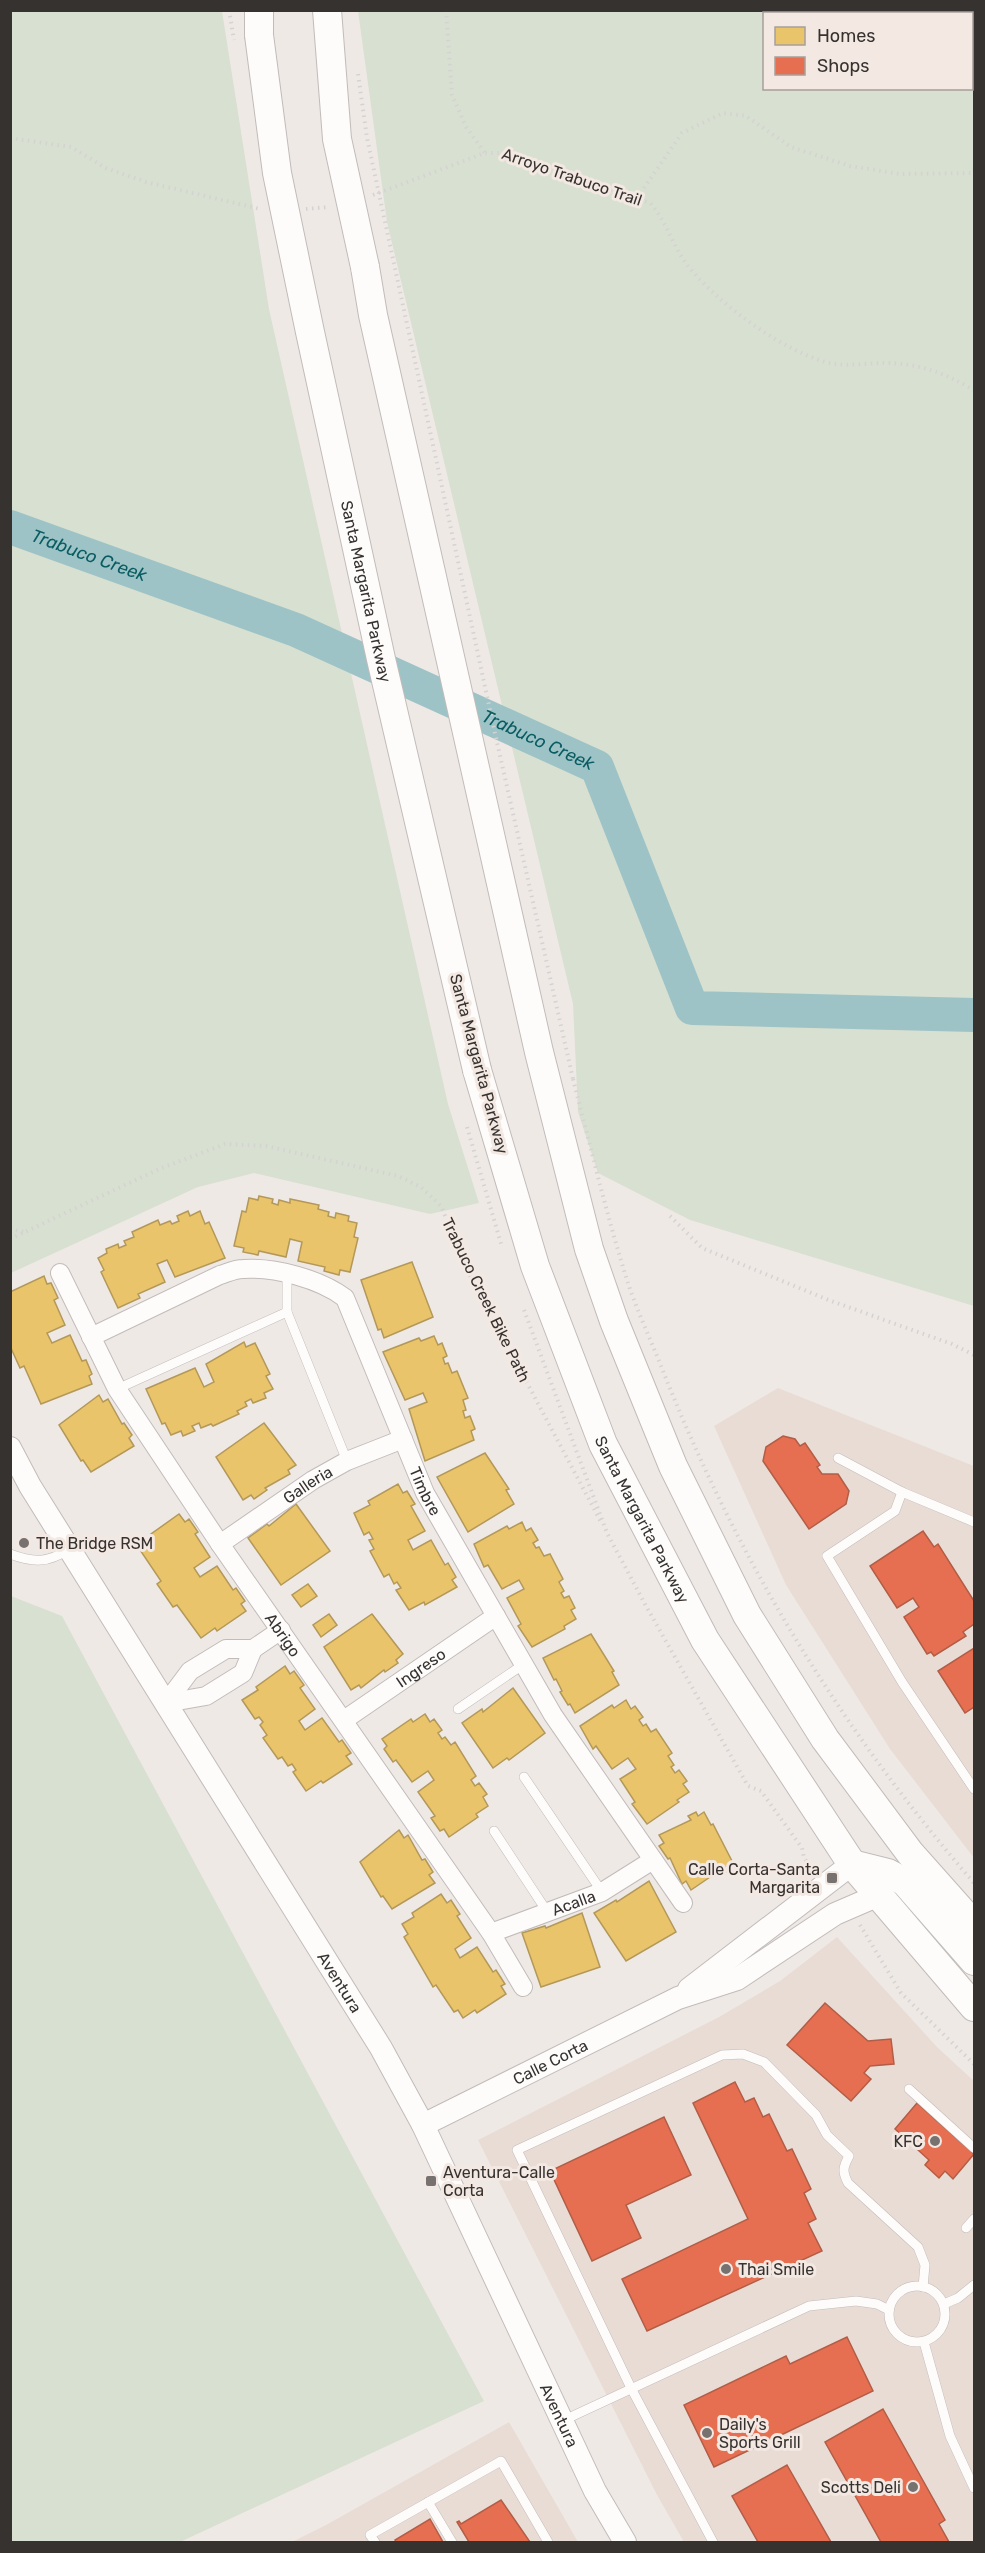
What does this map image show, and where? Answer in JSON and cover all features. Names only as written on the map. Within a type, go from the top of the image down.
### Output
[{"type":"main road","points":[[327,10],[337,139],[373,315],[539,1052],[589,1249],[614,1321],[673,1466],[747,1615],[825,1739],[910,1853],[975,1925]]},
{"type":"main road","name":"Santa Margarita Parkway","points":[[259,22],[277,173],[381,659],[477,1070],[536,1266],[603,1444],[705,1640],[852,1864],[975,2007]]},
{"type":"main road","points":[[852,1864],[888,1873],[905,1882],[975,1961]]},
{"type":"street","name":"Timbre","points":[[91,1337],[220,1275],[241,1269],[287,1274],[332,1288],[345,1298],[425,1493],[553,1714],[682,1903]]},
{"type":"street","name":"Abrigo","points":[[60,1273],[117,1389],[220,1544],[491,1933],[523,1987]]},
{"type":"street","name":"Galleria","points":[[220,1544],[313,1480],[347,1461],[403,1439]]},
{"type":"street","name":"Aventura","points":[[10,1448],[69,1549],[336,1974],[423,2125],[595,2490],[625,2542]]},
{"type":"street","name":"Ingreso","points":[[344,1720],[496,1616]]},
{"type":"street","points":[[166,1704],[206,1696],[243,1673],[253,1649],[281,1630]]},
{"type":"street","points":[[166,1704],[190,1671],[225,1649],[253,1649]]},
{"type":"street","name":"Acalla","points":[[491,1933],[509,1924],[602,1892],[653,1860]]},
{"type":"street","name":"Calle Corta","points":[[678,1998],[747,1942],[852,1864]]},
{"type":"street","name":"Calle Corta","points":[[423,2125],[678,1998],[737,1979],[835,1914],[879,1895]]},
{"type":"lane","points":[[287,1274],[286,1312],[347,1461]]},
{"type":"lane","points":[[117,1389],[286,1312]]},
{"type":"lane","points":[[838,1458],[902,1492],[975,1522]]},
{"type":"lane","points":[[902,1492],[894,1511],[827,1556],[902,1682],[975,1789]]},
{"type":"lane","points":[[10,1554],[27,1560],[46,1562],[69,1549]]},
{"type":"lane","points":[[458,1709],[524,1664]]},
{"type":"lane","points":[[524,1777],[602,1892]]},
{"type":"lane","points":[[495,1831],[548,1912]]},
{"type":"lane","points":[[713,2542],[686,2496],[631,2388],[517,2150],[722,2055],[743,2054],[764,2062],[816,2115],[828,2135],[849,2156],[843,2166],[843,2174],[848,2183],[918,2247],[925,2265],[923,2287]]},
{"type":"lane","points":[[909,2089],[975,2148]]},
{"type":"lane","points":[[966,2228],[975,2219]]},
{"type":"lane","points":[[944,2304],[958,2298],[975,2285]]},
{"type":"lane","points":[[914,2286],[923,2287],[939,2296],[944,2304],[946,2313],[940,2332],[924,2342],[906,2340],[892,2328],[889,2310],[898,2294],[914,2286]]},
{"type":"lane","points":[[562,2421],[809,2306],[856,2301],[877,2304],[889,2310]]},
{"type":"lane","points":[[924,2342],[950,2436],[975,2488]]},
{"type":"lane","points":[[375,2542],[370,2535],[501,2461],[548,2542]]},
{"type":"lane","points":[[428,2502],[452,2542]]},
{"type":"path","points":[[446,10],[452,95],[466,127],[485,153]]},
{"type":"path","points":[[357,69],[366,138],[573,1079],[627,1279],[689,1437],[746,1554],[827,1693],[917,1817],[975,1883]]},
{"type":"path","points":[[637,198],[682,133],[723,113],[746,116],[791,147],[850,166],[900,174],[975,173]]},
{"type":"path","points":[[10,138],[71,147],[106,168],[146,182],[263,210]]},
{"type":"path","name":"Arroyo Trabuco Trail","points":[[371,196],[485,153],[508,153],[650,204],[662,217],[682,259],[698,280],[760,329],[783,344],[834,364],[884,363],[928,367],[975,390]]},
{"type":"path","points":[[304,209],[336,207]]},
{"type":"path","name":"Trabuco Creek Bike Path","points":[[10,1239],[159,1169],[200,1151],[225,1144],[266,1146],[399,1176],[421,1187],[441,1206],[467,1270],[565,1458],[607,1533]]},
{"type":"path","points":[[670,1216],[702,1248],[831,1301],[952,1344],[975,1355]]},
{"type":"path","points":[[10,1229],[26,1232]]},
{"type":"shaded area","points":[[778,1388],[974,1466],[974,1858],[890,1749],[786,1585],[714,1426]]},
{"type":"shaded area","points":[[837,1937],[937,2047],[974,2081],[974,2542],[684,2542],[657,2495],[478,2140],[719,2017],[780,1981]]},
{"type":"shaded area","points":[[509,2422],[578,2542],[292,2542],[326,2525]]},
{"type":"green space","points":[[10,11],[222,11],[269,309],[448,1104],[479,1203],[430,1214],[254,1173],[198,1187],[11,1273]]},
{"type":"green space","points":[[358,11],[974,11],[974,1306],[690,1220],[598,1173],[578,1112],[573,1004],[387,222]]},
{"type":"green space","points":[[11,1596],[62,1616],[484,2401],[180,2542],[11,2542]]},
{"type":"building: Homes","points":[[259,1196],[273,1199],[272,1203],[278,1205],[279,1200],[290,1203],[290,1199],[319,1205],[318,1209],[329,1212],[328,1216],[335,1218],[336,1213],[349,1216],[348,1221],[357,1223],[354,1237],[358,1238],[350,1272],[340,1270],[339,1275],[324,1271],[325,1267],[298,1261],[302,1242],[290,1239],[286,1257],[259,1251],[258,1255],[243,1252],[244,1248],[234,1246],[242,1211],[246,1212],[249,1198],[258,1200]]},
{"type":"building: Homes","points":[[188,1211],[190,1216],[200,1211],[205,1224],[209,1222],[225,1258],[175,1277],[167,1260],[157,1264],[165,1282],[138,1294],[140,1298],[118,1308],[101,1272],[104,1270],[98,1258],[107,1253],[106,1249],[118,1244],[119,1248],[126,1245],[124,1241],[134,1237],[132,1232],[158,1220],[160,1225],[170,1221],[172,1224],[179,1221],[177,1216]]},
{"type":"building: Homes","points":[[412,1262],[433,1317],[384,1338],[381,1329],[378,1330],[361,1280]]},
{"type":"building: Homes","points":[[44,1276],[47,1284],[51,1283],[58,1298],[54,1300],[65,1325],[47,1333],[52,1343],[70,1335],[82,1361],[86,1360],[92,1374],[89,1376],[92,1384],[41,1404],[24,1366],[20,1368],[10,1346],[10,1292]]},
{"type":"building: Homes","points":[[434,1336],[438,1345],[442,1343],[447,1356],[443,1358],[445,1364],[448,1363],[452,1373],[457,1371],[468,1398],[463,1400],[466,1410],[463,1411],[465,1418],[470,1416],[475,1429],[471,1431],[474,1440],[425,1461],[409,1409],[427,1402],[423,1393],[405,1400],[383,1352],[419,1338],[421,1341]]},
{"type":"building: Homes","points":[[244,1342],[246,1347],[255,1343],[270,1374],[266,1376],[273,1389],[264,1393],[266,1398],[253,1403],[251,1399],[245,1402],[247,1406],[237,1411],[239,1414],[213,1426],[211,1424],[201,1428],[199,1423],[192,1426],[195,1431],[183,1436],[181,1431],[171,1435],[165,1423],[162,1424],[146,1389],[195,1368],[204,1387],[214,1382],[206,1364]]},
{"type":"building: Homes","points":[[99,1395],[103,1402],[108,1399],[122,1424],[124,1423],[132,1435],[129,1438],[134,1446],[91,1472],[83,1460],[81,1461],[59,1425]]},
{"type":"building: Homes","points":[[264,1423],[296,1465],[288,1470],[290,1474],[265,1488],[267,1490],[254,1499],[251,1495],[243,1500],[216,1457]]},
{"type":"building: Homes","points":[[485,1453],[509,1489],[506,1490],[514,1504],[468,1532],[437,1477]]},
{"type":"building: Homes","points":[[398,1484],[403,1493],[407,1491],[415,1504],[411,1506],[425,1531],[408,1540],[413,1550],[431,1540],[445,1565],[448,1563],[456,1577],[452,1580],[457,1587],[425,1605],[424,1602],[409,1610],[396,1590],[401,1588],[397,1582],[394,1584],[389,1574],[384,1577],[370,1551],[374,1549],[369,1540],[373,1539],[369,1532],[364,1535],[354,1513],[370,1505],[368,1501]]},
{"type":"building: Homes","points":[[296,1504],[330,1551],[281,1585],[248,1538],[267,1524],[269,1526]]},
{"type":"building: Homes","points":[[179,1514],[185,1522],[189,1519],[198,1532],[195,1534],[210,1557],[194,1568],[200,1577],[217,1566],[233,1590],[236,1588],[245,1601],[241,1604],[246,1611],[217,1631],[215,1628],[201,1638],[177,1605],[173,1607],[157,1584],[161,1581],[138,1547],[153,1537],[151,1534]]},
{"type":"building: Homes","points":[[522,1522],[526,1531],[531,1528],[538,1540],[533,1543],[536,1548],[539,1547],[544,1556],[550,1554],[563,1579],[559,1582],[564,1591],[561,1593],[564,1598],[569,1596],[575,1608],[571,1610],[576,1619],[564,1626],[565,1629],[532,1647],[518,1626],[521,1624],[507,1598],[524,1589],[519,1580],[502,1589],[488,1565],[484,1567],[474,1544],[507,1526],[509,1529]]},
{"type":"building: Homes","points":[[308,1584],[317,1596],[301,1607],[292,1595]]},
{"type":"building: Homes","points":[[329,1614],[337,1625],[321,1637],[313,1625]]},
{"type":"building: Homes","points":[[372,1614],[403,1654],[396,1660],[398,1663],[385,1672],[384,1670],[361,1688],[359,1685],[351,1690],[324,1647]]},
{"type":"building: Homes","points":[[591,1634],[614,1671],[612,1672],[619,1685],[575,1713],[560,1692],[562,1691],[543,1658]]},
{"type":"building: Homes","points":[[285,1666],[290,1674],[294,1671],[304,1685],[300,1688],[315,1709],[299,1721],[305,1730],[322,1718],[339,1742],[342,1740],[351,1753],[346,1756],[352,1764],[306,1791],[293,1772],[296,1770],[292,1764],[288,1766],[282,1757],[278,1759],[263,1738],[267,1735],[260,1725],[263,1722],[259,1717],[255,1719],[242,1700],[258,1690],[256,1687]]},
{"type":"building: Homes","points":[[513,1688],[545,1733],[509,1760],[507,1758],[493,1768],[462,1723],[482,1709],[483,1712]]},
{"type":"building: Homes","points":[[626,1700],[631,1709],[635,1706],[643,1717],[639,1720],[643,1726],[646,1724],[651,1732],[656,1729],[672,1753],[668,1756],[674,1765],[671,1767],[675,1773],[679,1770],[687,1781],[683,1784],[689,1792],[677,1800],[679,1802],[647,1824],[632,1804],[635,1802],[620,1779],[636,1769],[628,1758],[612,1769],[596,1746],[593,1749],[580,1726],[612,1705],[614,1708]]},
{"type":"building: Homes","points":[[425,1714],[430,1722],[434,1719],[442,1730],[438,1733],[442,1739],[445,1737],[451,1745],[455,1742],[476,1776],[471,1780],[475,1786],[479,1783],[487,1794],[483,1797],[488,1806],[476,1814],[478,1817],[449,1837],[444,1829],[440,1831],[431,1818],[435,1816],[418,1792],[434,1780],[428,1771],[412,1782],[396,1760],[393,1762],[384,1749],[387,1746],[382,1739],[411,1719],[413,1722]]},
{"type":"building: Homes","points":[[696,1812],[698,1816],[704,1812],[711,1825],[713,1824],[733,1863],[726,1867],[728,1871],[721,1875],[719,1871],[691,1890],[686,1881],[682,1884],[670,1858],[668,1859],[659,1846],[664,1843],[659,1835],[691,1820],[688,1816]]},
{"type":"building: Homes","points":[[399,1830],[404,1838],[408,1835],[422,1860],[425,1859],[433,1872],[429,1875],[435,1883],[392,1909],[383,1896],[381,1897],[360,1862]]},
{"type":"building: Homes","points":[[649,1881],[676,1932],[626,1961],[594,1913],[616,1900],[617,1902]]},
{"type":"building: Homes","points":[[441,1894],[447,1903],[451,1900],[460,1914],[457,1916],[471,1938],[455,1949],[460,1958],[477,1947],[493,1972],[496,1970],[505,1984],[501,1986],[506,1994],[477,2013],[475,2010],[463,2018],[458,2010],[454,2012],[436,1985],[433,1987],[404,1937],[408,1934],[402,1924],[414,1917],[412,1913]]},
{"type":"building: Homes","points":[[582,1913],[600,1967],[541,1987],[522,1933],[545,1926],[546,1928]]},
{"type":"building: Shops","points":[[783,1436],[795,1439],[800,1446],[805,1443],[820,1465],[817,1467],[822,1474],[838,1474],[849,1491],[846,1504],[809,1529],[763,1461],[766,1447]]},
{"type":"building: Shops","points":[[923,1531],[934,1547],[938,1544],[974,1601],[974,1624],[963,1632],[966,1636],[934,1656],[931,1652],[927,1654],[904,1617],[919,1607],[913,1598],[897,1608],[870,1566]]},
{"type":"building: Shops","points":[[974,1648],[974,1707],[965,1713],[938,1671]]},
{"type":"building: Shops","points":[[825,2003],[868,2041],[891,2039],[894,2064],[870,2066],[864,2073],[871,2079],[851,2101],[787,2045]]},
{"type":"building: Shops","points":[[735,2082],[745,2102],[754,2098],[763,2117],[769,2114],[787,2151],[792,2149],[811,2189],[804,2193],[816,2219],[808,2223],[822,2251],[647,2331],[622,2279],[748,2219],[693,2103]]},
{"type":"building: Shops","name":"KFC","points":[[917,2103],[974,2154],[953,2179],[945,2171],[939,2178],[925,2165],[929,2160],[895,2129]]},
{"type":"building: Shops","points":[[664,2117],[691,2175],[626,2205],[641,2238],[592,2261],[550,2171]]},
{"type":"building: Shops","points":[[847,2337],[873,2391],[714,2467],[684,2405],[786,2356],[790,2364]]},
{"type":"building: Shops","points":[[883,2409],[945,2520],[939,2524],[949,2542],[881,2542],[825,2442]]},
{"type":"building: Shops","points":[[787,2465],[831,2542],[758,2542],[732,2496]]},
{"type":"building: Shops","points":[[501,2500],[530,2542],[469,2542],[457,2522],[461,2524]]},
{"type":"building: Shops","points":[[430,2519],[443,2542],[396,2542],[395,2540]]},
{"type":"waterway","name":"Trabuco Creek","points":[[10,527],[296,630],[597,767],[692,1008],[974,1015]]},
{"type":"place","name":"The Bridge RSM","points":[[24,1543]]},
{"type":"place","name":"Calle Corta-Santa Margarita","points":[[832,1878]]},
{"type":"place","name":"KFC","points":[[935,2141]]},
{"type":"place","name":"Aventura-Calle Corta","points":[[431,2181]]},
{"type":"place","name":"Thai Smile","points":[[726,2269]]},
{"type":"place","name":"Daily's Sports Grill","points":[[707,2433]]},
{"type":"place","name":"Scotts Deli","points":[[913,2487]]}]
